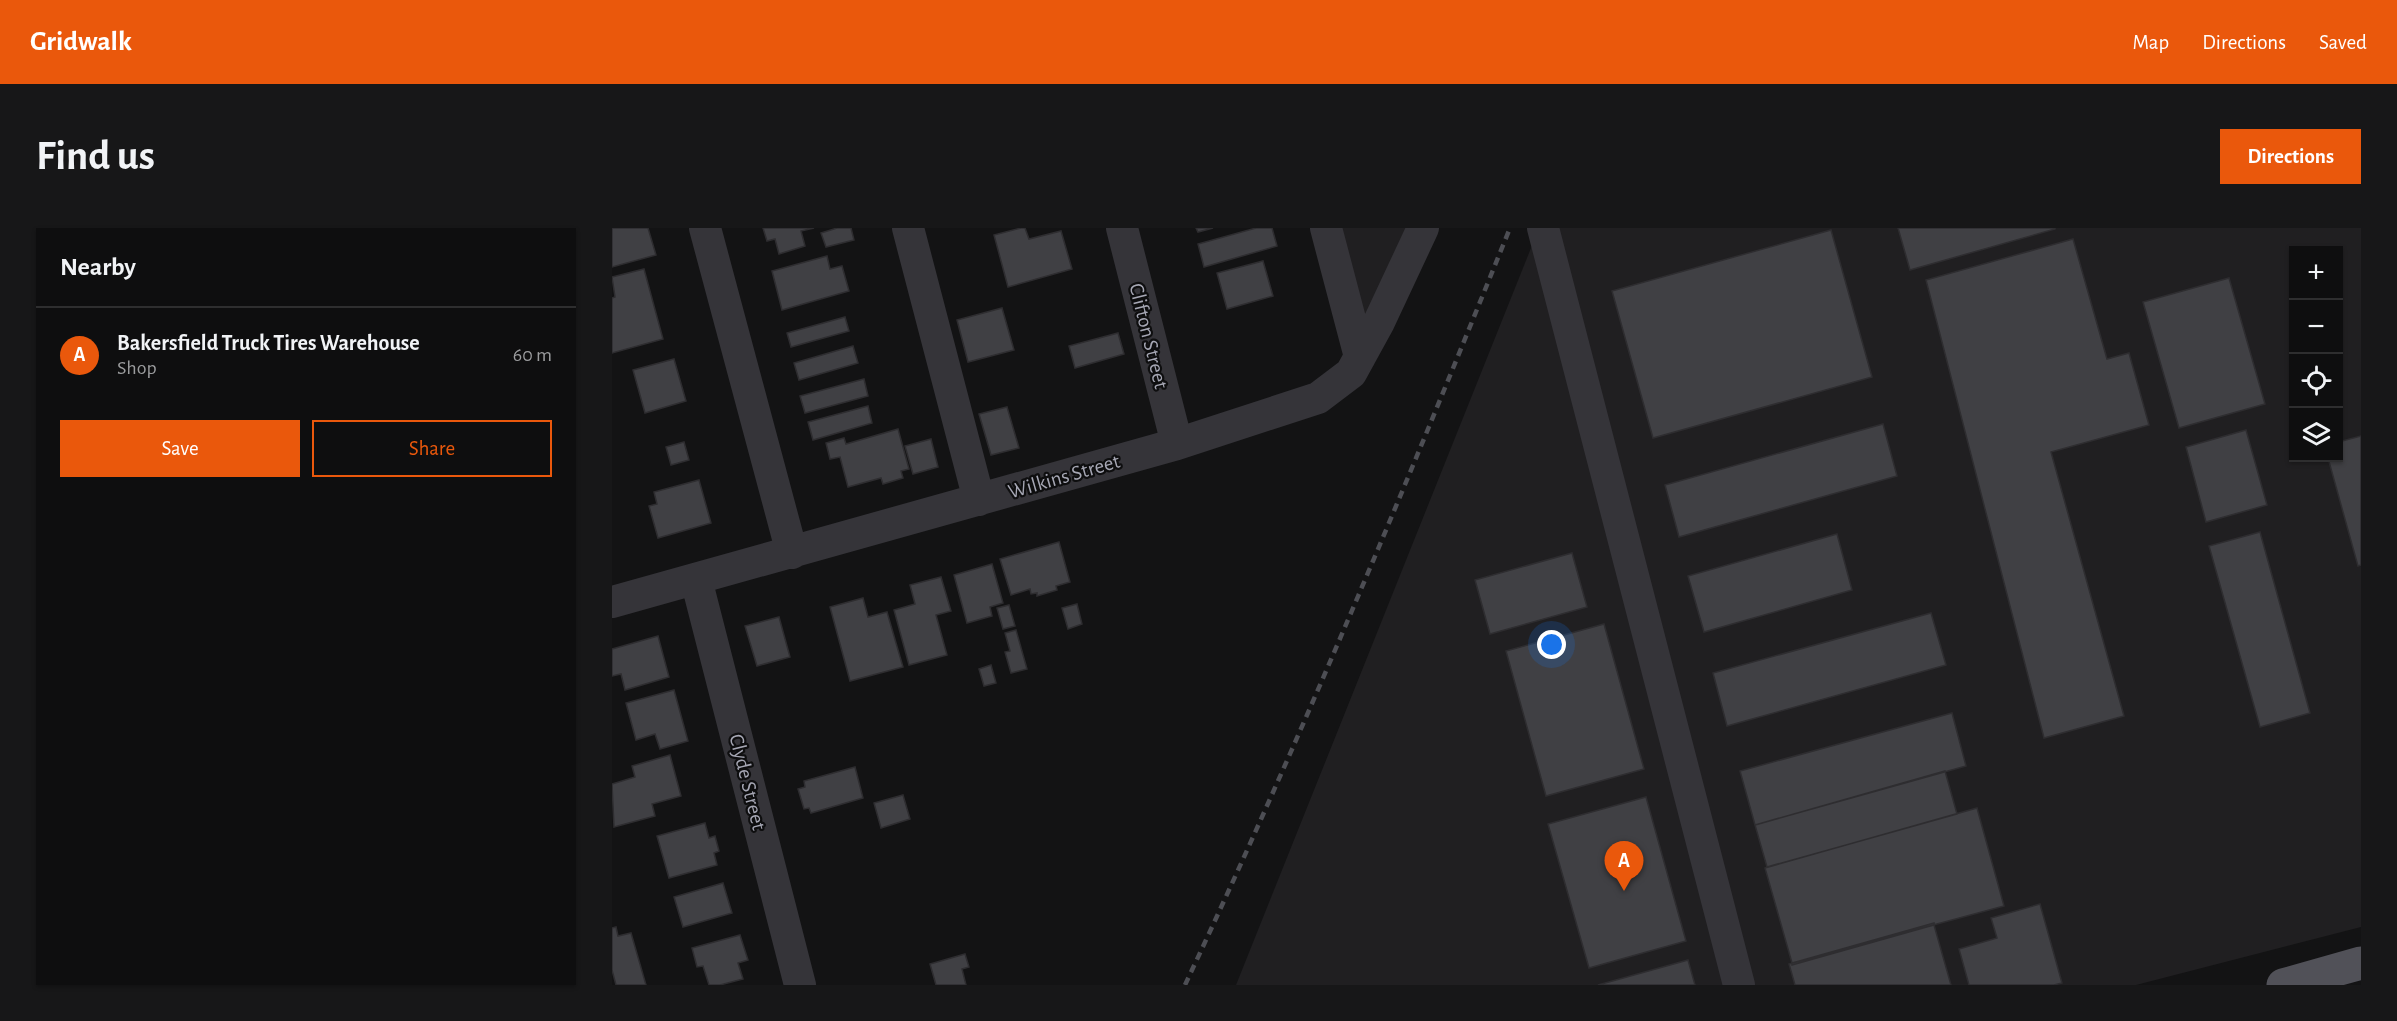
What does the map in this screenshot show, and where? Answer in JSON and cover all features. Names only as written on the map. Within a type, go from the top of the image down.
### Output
[{"type":"main road","points":[[2283,985],[2361,963]]},
{"type":"street","points":[[705,228],[792,553]]},
{"type":"street","points":[[908,228],[979,500]]},
{"type":"street","name":"Clifton Street","points":[[1122,228],[1177,444]]},
{"type":"street","points":[[1326,228],[1360,357]]},
{"type":"street","name":"Wilkins Street","points":[[612,602],[1177,444],[1318,398],[1351,373],[1379,322],[1423,228]]},
{"type":"street","points":[[1543,228],[1739,985]]},
{"type":"street","name":"Clyde Street","points":[[696,579],[800,985]]},
{"type":"shaded area","points":[[1334,228],[1423,228],[1369,362]]},
{"type":"shaded area","points":[[1539,228],[2361,228],[2361,927],[2136,985],[1236,985]]},
{"type":"building","points":[[612,228],[648,228],[656,255],[612,267]]},
{"type":"building","points":[[763,228],[814,228],[801,231],[805,246],[779,254],[775,239],[767,241]]},
{"type":"building","points":[[837,228],[851,228],[854,240],[826,247],[821,233]]},
{"type":"building","points":[[1025,228],[1029,239],[1061,231],[1072,269],[1008,287],[994,235]]},
{"type":"building","points":[[1196,228],[1213,228],[1198,232]]},
{"type":"building","points":[[1256,228],[1272,228],[1277,246],[1204,267],[1198,244]]},
{"type":"building","points":[[1898,228],[2055,228],[2055,229],[1910,270]]},
{"type":"building","points":[[1831,230],[1872,377],[1653,438],[1612,291]]},
{"type":"building","points":[[2073,239],[2107,359],[2129,353],[2149,425],[2051,452],[2124,716],[2044,738],[1926,280]]},
{"type":"building","points":[[827,256],[830,269],[842,266],[849,291],[782,310],[772,271]]},
{"type":"building","points":[[1263,261],[1273,296],[1227,309],[1217,273]]},
{"type":"building","points":[[644,269],[663,339],[612,353],[612,298],[615,297],[612,277]]},
{"type":"building","points":[[2229,278],[2265,404],[2179,428],[2143,302]]},
{"type":"building","points":[[1002,308],[1014,350],[968,362],[957,320]]},
{"type":"building","points":[[845,317],[849,331],[791,347],[787,333]]},
{"type":"building","points":[[1118,333],[1124,354],[1075,368],[1069,346]]},
{"type":"building","points":[[853,346],[858,363],[799,380],[794,363]]},
{"type":"building","points":[[674,359],[686,401],[645,413],[633,370]]},
{"type":"building","points":[[864,379],[868,396],[805,413],[800,396]]},
{"type":"building","points":[[868,406],[872,423],[813,440],[808,422]]},
{"type":"building","points":[[1007,407],[1019,448],[991,455],[979,414]]},
{"type":"building","points":[[1883,424],[1897,476],[1679,537],[1665,485]]},
{"type":"building","points":[[898,429],[909,469],[901,471],[903,478],[883,484],[881,478],[848,487],[840,457],[830,459],[826,443],[844,438],[846,444]]},
{"type":"building","points":[[2246,430],[2267,505],[2206,522],[2186,447]]},
{"type":"building","points":[[2361,436],[2361,565],[2358,566],[2329,462],[2343,462],[2343,441]]},
{"type":"building","points":[[931,439],[938,467],[913,474],[905,446]]},
{"type":"building","points":[[684,442],[689,460],[671,465],[666,447]]},
{"type":"building","points":[[699,480],[711,523],[658,538],[649,506],[657,504],[654,492]]},
{"type":"building","points":[[2260,532],[2310,713],[2260,727],[2209,546]]},
{"type":"building","points":[[1837,534],[1852,590],[1704,632],[1688,576]]},
{"type":"building","points":[[1059,542],[1070,582],[1056,586],[1057,590],[1037,596],[1037,593],[1031,594],[1030,589],[1011,595],[1000,559]]},
{"type":"building","points":[[1572,553],[1587,607],[1490,634],[1475,580]]},
{"type":"building","points":[[992,564],[1003,603],[990,607],[992,616],[967,623],[954,575]]},
{"type":"building","points":[[941,577],[951,611],[936,615],[947,655],[909,665],[894,610],[915,604],[910,585]]},
{"type":"building","points":[[863,598],[868,617],[887,612],[903,667],[850,681],[830,607]]},
{"type":"building","points":[[1077,604],[1082,624],[1068,629],[1062,608]]},
{"type":"building","points":[[1009,605],[1015,626],[1003,629],[997,608]]},
{"type":"building","points":[[1931,613],[1946,665],[1727,726],[1713,673]]},
{"type":"building","points":[[779,617],[790,657],[757,666],[745,626]]},
{"type":"building","points":[[1604,624],[1644,769],[1546,796],[1506,651]]},
{"type":"building","points":[[1016,630],[1027,669],[1011,673],[1005,652],[1010,651],[1005,633]]},
{"type":"building","points":[[658,636],[669,677],[625,690],[621,674],[612,676],[612,649]]},
{"type":"building","points":[[991,665],[996,683],[984,686],[979,669]]},
{"type":"building","points":[[674,690],[688,741],[660,749],[655,734],[636,740],[626,703]]},
{"type":"building","points":[[1952,713],[1966,766],[1755,825],[1740,771]]},
{"type":"building","points":[[670,755],[681,796],[652,804],[655,816],[614,827],[612,784],[635,777],[632,766]]},
{"type":"building","points":[[855,767],[863,798],[811,813],[809,808],[804,809],[798,789],[805,787],[804,781]]},
{"type":"building","points":[[1945,771],[1957,814],[1767,867],[1755,825]]},
{"type":"building","points":[[903,795],[910,819],[881,828],[874,803]]},
{"type":"building","points":[[1646,797],[1686,941],[1589,968],[1548,824]]},
{"type":"building","points":[[1977,808],[2004,906],[1792,963],[1765,868]]},
{"type":"building","points":[[705,823],[709,838],[715,836],[719,851],[714,853],[717,865],[669,878],[657,836]]},
{"type":"building","points":[[723,883],[732,913],[683,927],[674,897]]},
{"type":"building","points":[[2040,904],[2062,983],[2054,985],[1969,985],[1959,949],[1997,938],[1991,918]]},
{"type":"building","points":[[1934,923],[1934,925],[1792,965],[1792,963]]},
{"type":"building","points":[[1934,925],[1951,985],[1795,985],[1789,964]]},
{"type":"building","points":[[616,927],[618,936],[631,933],[646,985],[616,985],[612,970],[612,928]]},
{"type":"building","points":[[740,935],[748,960],[738,963],[743,979],[720,985],[709,985],[703,966],[697,967],[692,948]]},
{"type":"building","points":[[965,954],[969,967],[962,969],[966,985],[936,985],[930,964]]},
{"type":"building","points":[[1688,960],[1695,985],[1598,985]]},
{"type":"railway","points":[[1185,985],[1271,798],[1353,609],[1510,228]]},
{"type":"place","name":"Bakersfield Truck Tires Warehouse","points":[[1624,891]]}]
